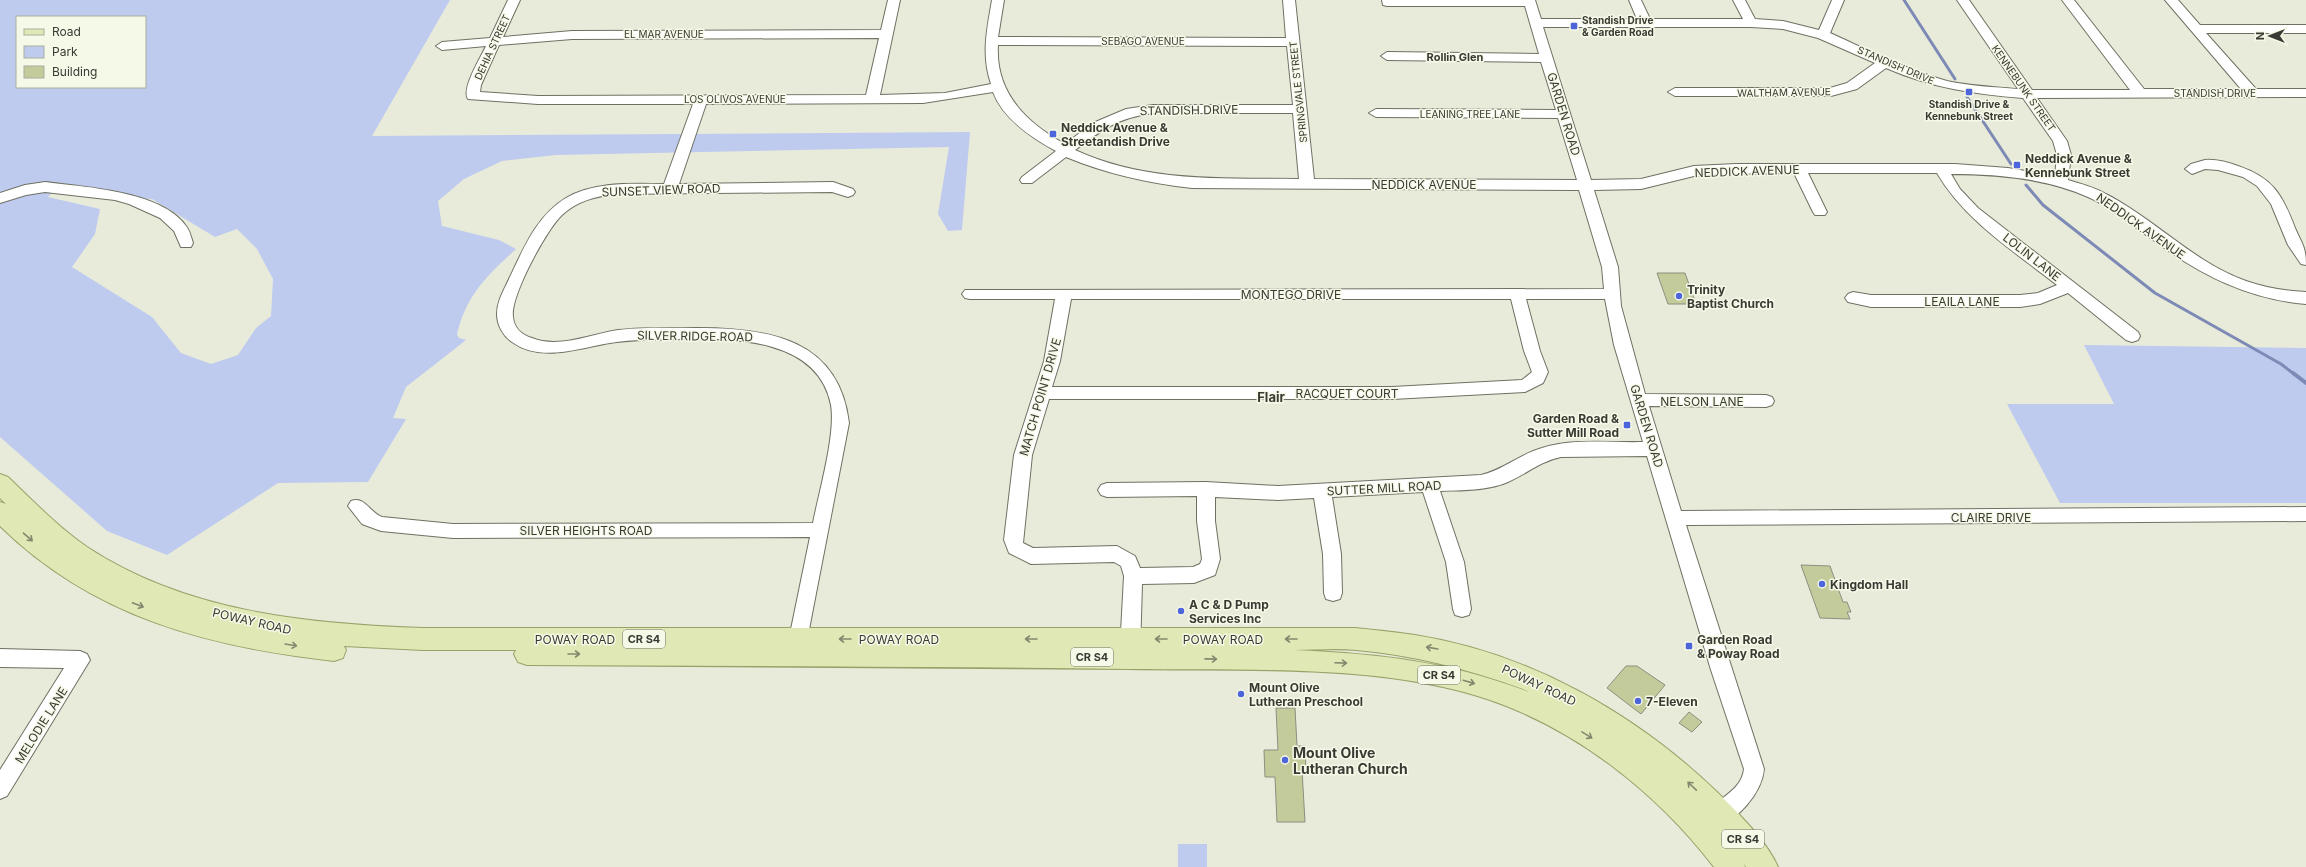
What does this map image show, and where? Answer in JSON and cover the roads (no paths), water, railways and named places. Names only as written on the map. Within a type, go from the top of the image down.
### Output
[{"type":"main road","name":"POWAY ROAD","points":[[0,484],[46,529],[79,554],[115,576],[158,594],[205,610],[267,626],[339,636],[401,639],[797,647]]},
{"type":"main road","name":"POWAY ROAD","points":[[0,510],[54,559],[88,580],[134,604],[191,624],[242,637],[295,646],[345,651],[797,647],[1130,648],[1375,665],[1416,670],[1479,685],[1539,708],[1596,741],[1651,782],[1711,822],[1764,867]]},
{"type":"main road","name":"POWAY ROAD","points":[[1711,822],[1731,867]]},
{"type":"street","name":"DEHIA STREET","points":[[473,96],[474,85],[514,0]]},
{"type":"street","points":[[872,99],[894,0]]},
{"type":"street","name":"NEDDICK AVENUE","points":[[998,0],[992,41],[992,69],[997,87],[1009,107],[1022,122],[1066,151],[1108,169],[1159,180],[1192,183],[1586,185],[1641,184],[1706,170],[1941,169],[1998,171],[2061,182],[2102,197],[2190,260],[2224,280],[2266,294],[2306,298]]},
{"type":"street","name":"SPRINGVALE STREET","points":[[1289,0],[1307,184]]},
{"type":"street","points":[[1635,0],[1645,23]]},
{"type":"street","points":[[1739,0],[1751,23]]},
{"type":"street","points":[[1823,35],[1838,0]]},
{"type":"street","name":"KENNEBUNK STREET","points":[[1963,0],[2055,132],[2062,148],[2065,161],[2061,182]]},
{"type":"street","points":[[2068,0],[2140,93]]},
{"type":"street","points":[[2171,0],[2252,93]]},
{"type":"street","points":[[1387,2],[1529,1]]},
{"type":"street","name":"GARDEN ROAD","points":[[1529,1],[1610,267],[1612,294],[1618,331],[1754,769],[1754,776],[1750,788],[1711,822]]},
{"type":"street","name":"STANDISH DRIVE","points":[[1536,23],[1751,23],[1789,26],[1823,35],[1917,76],[1958,88],[2028,94],[2306,93]]},
{"type":"street","points":[[2196,29],[2306,29]]},
{"type":"street","name":"EL MAR AVENUE","points":[[442,46],[494,40],[572,35],[886,34]]},
{"type":"street","name":"SEBAGO AVENUE","points":[[992,41],[1293,42]]},
{"type":"street","points":[[1386,56],[1547,58]]},
{"type":"street","name":"WALTHAM AVENUE","points":[[1675,92],[1831,92],[1852,86],[1885,62]]},
{"type":"street","name":"LOS OLIVOS AVENUE","points":[[473,96],[532,100],[934,98],[997,87]]},
{"type":"street","points":[[670,188],[701,99]]},
{"type":"street","name":"STANDISH DRIVE","points":[[1028,180],[1098,126],[1126,113],[1153,109],[1300,109]]},
{"type":"street","name":"LEANING TREE LANE","points":[[1376,113],[1564,114]]},
{"type":"street","points":[[2192,169],[2202,165],[2218,165],[2245,173],[2266,185],[2278,200],[2289,234],[2306,260]]},
{"type":"street","points":[[1799,169],[1820,212]]},
{"type":"street","name":"LOLIN LANE","points":[[1941,169],[1955,192],[1973,211],[2132,336]]},
{"type":"street","points":[[0,198],[25,190],[45,187],[115,195],[134,200],[165,215],[180,228],[186,243]]},
{"type":"street","name":"SUNSET VIEW ROAD","points":[[507,300],[544,226],[553,214],[565,204],[582,196],[607,189],[670,188],[833,187],[848,192]]},
{"type":"street","name":"LEAILA LANE","points":[[1853,298],[1871,301],[2020,301],[2040,298],[2069,287]]},
{"type":"street","name":"MONTEGO DRIVE","points":[[970,294],[1612,294]]},
{"type":"street","name":"MATCH POINT DRIVE","points":[[1064,294],[1055,347],[1029,433],[1019,478],[1013,532],[1015,548],[1031,556],[1118,554],[1129,562],[1133,576],[1130,648]]},
{"type":"street","name":"RACQUET COURT","points":[[1042,393],[1400,393],[1525,386],[1537,379],[1540,372],[1532,351],[1517,294]]},
{"type":"street","name":"SILVER RIDGE ROAD","points":[[507,300],[503,313],[508,329],[517,338],[533,345],[562,346],[605,338],[644,335],[742,335],[783,344],[811,360],[824,372],[832,384],[838,398],[841,415],[821,530],[797,647]]},
{"type":"street","name":"NELSON LANE","points":[[1639,400],[1766,401]]},
{"type":"street","name":"SUTTER MILL ROAD","points":[[1107,490],[1206,489],[1278,493],[1429,485],[1492,480],[1512,473],[1544,454],[1562,450],[1654,449]]},
{"type":"street","points":[[1429,485],[1455,562],[1462,609]]},
{"type":"street","points":[[1133,576],[1194,575],[1208,569],[1211,559],[1206,521],[1206,489]]},
{"type":"street","points":[[1322,491],[1332,554],[1333,593]]},
{"type":"street","name":"SILVER HEIGHTS ROAD","points":[[357,506],[368,519],[381,524],[453,531],[821,530]]},
{"type":"street","name":"CLAIRE DRIVE","points":[[1675,518],[2051,517],[2306,514]]},
{"type":"street","name":"MELODIE LANE","points":[[0,658],[80,660],[66,685],[0,789]]},
{"type":"waterway","points":[[1904,0],[1955,79]]},
{"type":"waterway","points":[[1967,97],[2011,164]]},
{"type":"waterway","points":[[2026,185],[2043,205],[2155,293],[2281,364],[2294,374]]},
{"type":"waterway","points":[[2293,373],[2306,383]]},
{"type":"place","name":"Standish Drive & Garden Road","points":[[1574,26]]},
{"type":"place","name":"Standish Drive & Kennebunk Street","points":[[1969,92]]},
{"type":"place","name":"Neddick Avenue & Streetandish Drive","points":[[1053,134]]},
{"type":"place","name":"Neddick Avenue & Kennebunk Street","points":[[2017,165]]},
{"type":"place","name":"Trinity Baptist Church","points":[[1679,296]]},
{"type":"place","name":"Garden Road & Sutter Mill Road","points":[[1627,425]]},
{"type":"place","name":"Kingdom Hall","points":[[1822,584]]},
{"type":"place","name":"A C & D Pump Services Inc","points":[[1181,611]]},
{"type":"place","name":"Garden Road & Poway Road","points":[[1689,646]]},
{"type":"place","name":"Mount Olive Lutheran Preschool","points":[[1241,694]]},
{"type":"place","name":"7-Eleven","points":[[1638,701]]},
{"type":"place","name":"Mount Olive Lutheran Church","points":[[1285,760]]},
{"type":"district","name":"Rollin Glen","points":[[1455,57]]},
{"type":"district","name":"Flair","points":[[1271,397]]}]
